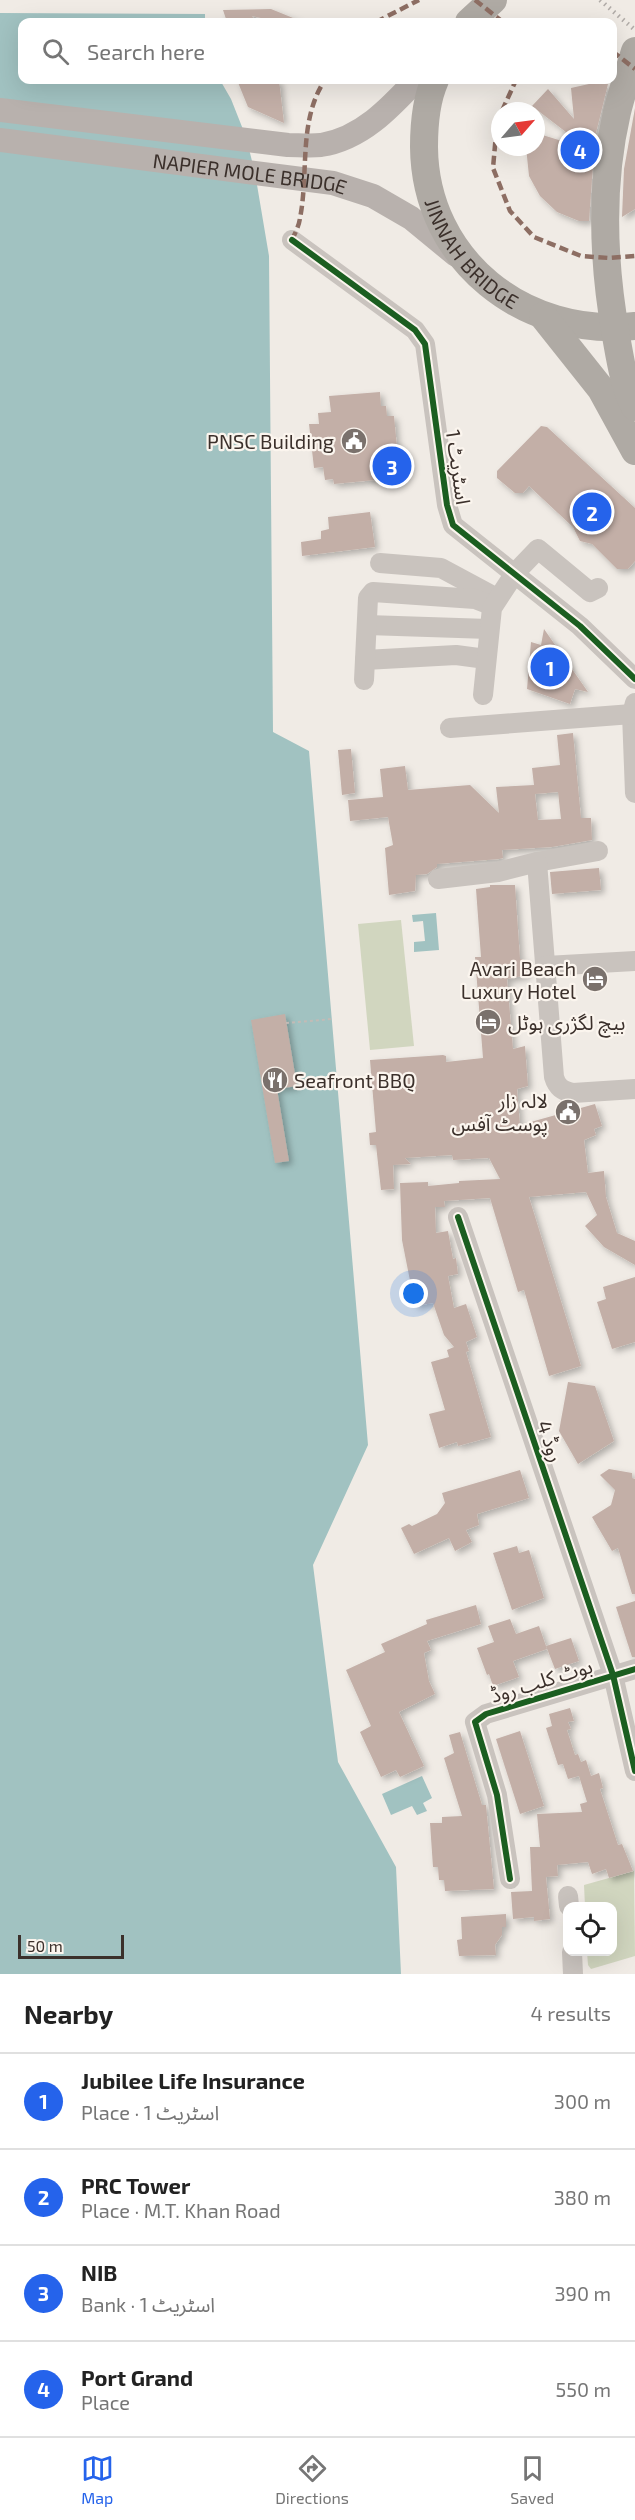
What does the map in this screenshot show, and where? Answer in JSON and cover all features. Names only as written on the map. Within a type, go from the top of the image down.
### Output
[{"type":"highway","points":[[635,51],[617,114],[606,184],[605,237],[608,290],[620,358],[635,406]]},
{"type":"highway","name":"JINNAH BRIDGE","points":[[434,84],[424,124],[424,164],[433,203],[450,239],[474,270],[510,300],[543,316],[577,326],[612,328],[635,326]]},
{"type":"highway","points":[[635,85],[625,122],[616,185],[614,236],[619,290],[635,376]]},
{"type":"highway","points":[[543,316],[601,389],[635,451]]},
{"type":"main road","name":"NAPIER MOLE BRIDGE","points":[[0,110],[288,145],[322,144],[356,133],[385,114],[412,84]]},
{"type":"main road","name":"NAPIER MOLE BRIDGE","points":[[0,140],[333,183],[373,196],[411,218],[474,270]]},
{"type":"street","name":"اسٹریٹ 1","points":[[292,240],[415,330],[425,344],[450,520],[457,530],[516,573],[599,642],[635,679]]},
{"type":"street","points":[[483,696],[489,629],[496,602],[516,573],[538,549],[590,592],[598,588]]},
{"type":"street","points":[[380,563],[441,568],[496,602]]},
{"type":"street","points":[[364,680],[368,598],[373,592],[496,602]]},
{"type":"street","points":[[367,625],[489,629]]},
{"type":"street","points":[[365,660],[456,655],[486,659]]},
{"type":"street","points":[[450,728],[633,708],[635,793]]},
{"type":"street","points":[[438,879],[498,872],[598,851]]},
{"type":"street","points":[[537,862],[554,1077],[557,1085],[564,1091],[573,1093],[635,1089]]},
{"type":"street","points":[[546,966],[635,961]]},
{"type":"street","name":"روڈ 4","points":[[458,1217],[613,1675],[635,1771]]},
{"type":"street","name":"بوٹ کلب روڈ","points":[[510,1879],[497,1796],[475,1722],[486,1714],[635,1669]]},
{"type":"street","points":[[572,1956],[573,1974]]},
{"type":"path","points":[[286,1023],[332,1019]]},
{"type":"green space","points":[[401,920],[414,1046],[370,1050],[358,924]]},
{"type":"green space","points":[[634,1871],[635,1956],[591,1969],[588,1965],[587,1956],[617,1956],[617,1902],[585,1902],[584,1885]]},
{"type":"water","points":[[0,0],[205,0],[205,18],[18,18],[18,84],[222,84],[231,99],[246,137],[255,173],[269,256],[273,732],[309,751],[368,1445],[313,1565],[338,1762],[396,1867],[401,1974],[0,1974]]},
{"type":"water","points":[[436,913],[439,950],[414,952],[414,942],[425,941],[423,921],[413,922],[412,915]]},
{"type":"water","points":[[422,1776],[432,1798],[423,1803],[427,1811],[417,1815],[412,1806],[391,1815],[382,1794]]},
{"type":"pier","points":[[0,0],[208,0],[208,14],[0,13]]},
{"type":"building","points":[[271,9],[293,18],[252,16],[253,18],[226,18],[223,10]]},
{"type":"building","points":[[239,84],[279,84],[284,123],[248,107]]},
{"type":"building","points":[[589,84],[608,84],[595,137],[589,221],[579,221],[557,212],[540,196],[529,176],[527,156],[545,156],[545,136],[588,149],[545,116],[545,102],[536,102],[548,89],[574,119],[571,88]]},
{"type":"building","points":[[635,108],[635,209],[622,217],[624,169]]},
{"type":"building","name":"PNSC Building","points":[[380,392],[381,406],[386,406],[387,416],[394,416],[398,458],[389,458],[389,467],[374,469],[375,480],[334,484],[333,479],[325,480],[323,467],[314,468],[309,424],[319,424],[318,413],[331,412],[329,396]]},
{"type":"building","points":[[541,426],[547,427],[635,508],[635,561],[628,569],[617,569],[592,544],[580,541],[573,527],[529,486],[523,493],[515,493],[497,478],[497,471]]},
{"type":"building","points":[[370,512],[375,547],[302,556],[301,542],[321,539],[321,531],[329,529],[328,517]]},
{"type":"building","points":[[544,629],[588,692],[575,689],[570,704],[527,689],[531,642],[541,645]]},
{"type":"building","points":[[573,733],[581,818],[591,818],[592,840],[552,847],[502,850],[503,858],[499,859],[437,864],[437,867],[427,874],[416,875],[415,891],[389,895],[385,848],[393,845],[388,817],[350,821],[348,800],[383,797],[380,769],[405,766],[408,790],[470,785],[499,813],[496,787],[534,785],[532,768],[560,765],[557,735]],"holes":[[[558,792],[561,819],[538,820],[535,794]]]},
{"type":"building","points":[[351,749],[355,793],[342,795],[338,750]]},
{"type":"building","points":[[599,868],[601,890],[552,894],[550,872]]},
{"type":"building","points":[[490,885],[515,885],[520,959],[527,961],[527,975],[507,979],[513,1049],[525,1046],[528,1086],[517,1089],[520,1125],[595,1104],[602,1126],[594,1129],[596,1135],[584,1140],[588,1173],[604,1171],[606,1197],[617,1233],[635,1241],[635,1265],[604,1247],[585,1226],[597,1215],[586,1192],[529,1197],[581,1366],[549,1376],[524,1290],[518,1292],[490,1198],[444,1201],[445,1207],[435,1207],[436,1233],[448,1231],[453,1259],[456,1258],[458,1274],[448,1276],[454,1308],[466,1304],[477,1337],[466,1342],[469,1351],[466,1352],[491,1437],[458,1446],[457,1442],[439,1448],[429,1414],[445,1410],[431,1362],[449,1357],[447,1350],[454,1347],[444,1335],[433,1303],[415,1306],[402,1240],[400,1183],[428,1182],[428,1186],[459,1183],[459,1181],[500,1179],[489,1158],[453,1160],[452,1155],[405,1158],[411,1164],[393,1165],[394,1189],[381,1190],[376,1145],[370,1145],[369,1133],[376,1132],[370,1060],[443,1055],[446,1056],[446,1062],[483,1058],[475,957],[481,957],[476,889],[490,887]]},
{"type":"building","points":[[285,1014],[297,1086],[277,1089],[289,1161],[275,1163],[251,1020]]},
{"type":"building","points":[[635,1277],[635,1342],[612,1349],[597,1302],[606,1299],[603,1287]]},
{"type":"building","points":[[568,1382],[595,1386],[614,1441],[578,1464],[559,1431]]},
{"type":"building","points":[[609,1469],[632,1473],[632,1478],[635,1479],[635,1594],[632,1594],[618,1548],[612,1551],[592,1517],[611,1505],[615,1490],[600,1475]]},
{"type":"building","points":[[520,1470],[529,1498],[477,1514],[479,1525],[466,1530],[472,1542],[455,1551],[449,1538],[414,1554],[401,1528],[409,1524],[412,1526],[437,1514],[445,1503],[442,1493]]},
{"type":"building","points":[[517,1546],[519,1553],[529,1550],[544,1598],[512,1610],[493,1553]]},
{"type":"building","points":[[635,1601],[635,1657],[632,1657],[616,1607]]},
{"type":"building","points":[[476,1605],[481,1624],[427,1641],[431,1650],[424,1653],[429,1681],[435,1694],[399,1712],[424,1766],[400,1777],[396,1770],[381,1777],[360,1732],[371,1726],[346,1670],[385,1652],[381,1644],[427,1624],[426,1620]]},
{"type":"building","points":[[510,1619],[516,1634],[539,1626],[547,1649],[513,1661],[519,1677],[493,1686],[477,1648],[494,1642],[488,1626]]},
{"type":"building","points":[[571,1638],[579,1661],[555,1669],[546,1646]]},
{"type":"building","points":[[570,1708],[574,1721],[568,1722],[571,1729],[567,1730],[575,1755],[578,1754],[581,1762],[586,1760],[591,1776],[599,1773],[603,1788],[600,1789],[618,1845],[622,1844],[633,1871],[609,1878],[606,1869],[592,1874],[588,1862],[557,1865],[558,1876],[546,1877],[550,1919],[534,1921],[534,1917],[513,1919],[511,1892],[532,1891],[530,1847],[540,1847],[537,1814],[582,1812],[580,1804],[587,1802],[579,1776],[568,1779],[563,1764],[558,1765],[546,1728],[552,1726],[549,1714]]},
{"type":"building","points":[[520,1731],[544,1806],[520,1814],[496,1739]]},
{"type":"building","points":[[460,1732],[482,1805],[486,1805],[494,1889],[445,1891],[444,1880],[439,1880],[438,1867],[433,1867],[430,1823],[442,1823],[442,1817],[462,1816],[444,1758],[454,1753],[449,1735]]},
{"type":"building","points":[[506,1914],[506,1927],[502,1927],[502,1935],[495,1945],[496,1955],[459,1956],[457,1940],[462,1939],[461,1917]]},
{"type":"railway","points":[[600,0],[635,30]]},
{"type":"marked path","points":[[384,18],[419,0]]},
{"type":"marked path","points":[[475,0],[498,18]]},
{"type":"marked path","points":[[617,55],[635,69]]},
{"type":"marked path","points":[[292,240],[298,227],[303,201],[306,147],[311,112],[323,84]]},
{"type":"marked path","points":[[506,102],[514,84]]},
{"type":"marked path","points":[[494,156],[493,168],[510,211],[534,237],[581,256],[609,258],[635,256]]},
{"type":"cycle path","points":[[292,240],[415,330],[425,344],[447,505],[453,525],[580,626],[635,679]]},
{"type":"cycle path","points":[[458,1217],[613,1675],[635,1771]]},
{"type":"cycle path","points":[[510,1879],[497,1795],[475,1722],[486,1714],[635,1669]]},
{"type":"place","name":"Port Grand","points":[[580,150]]},
{"type":"place","name":"PNSC Building","points":[[354,441]]},
{"type":"place","name":"NIB","points":[[392,466]]},
{"type":"place","name":"PRC Tower","points":[[592,512]]},
{"type":"place","name":"Jubilee Life Insurance","points":[[550,667]]},
{"type":"place","name":"Avari Beach Luxury Hotel","points":[[595,979]]},
{"type":"place","name":"بیچ لگژری ہوٹل","points":[[488,1022]]},
{"type":"place","name":"Seafront BBQ","points":[[275,1080]]},
{"type":"place","name":"لالہ زار پوسٹ آفس","points":[[568,1112]]}]
